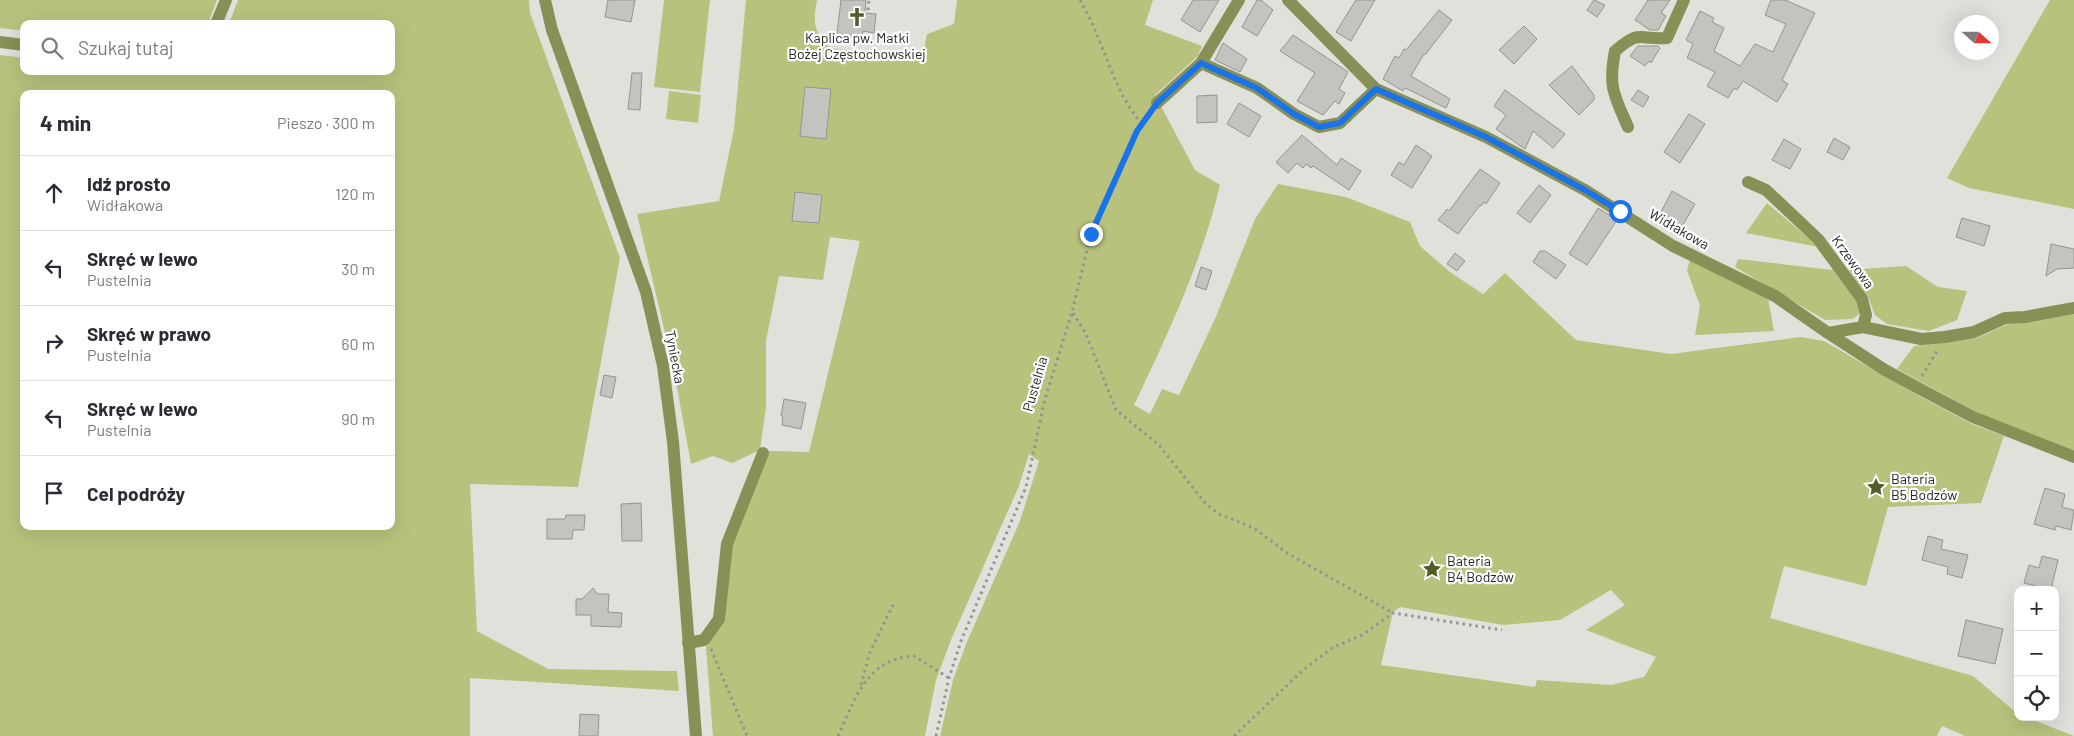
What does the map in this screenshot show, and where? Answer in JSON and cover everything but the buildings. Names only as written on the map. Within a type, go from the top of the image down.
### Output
[{"type":"street","points":[[218,20],[226,0]]},
{"type":"street","name":"Tyniecka","points":[[545,0],[552,30],[646,292],[663,366],[673,442],[696,736]]},
{"type":"street","points":[[1157,103],[1201,63],[1239,0]]},
{"type":"street","name":"Widłakowa","points":[[1288,0],[1376,89],[1486,137],[1577,185],[1673,246],[1775,296],[1885,370],[1920,390],[1973,417],[2074,457]]},
{"type":"street","points":[[1628,127],[1614,94],[1610,75],[1614,51],[1631,38],[1645,36],[1667,38],[1684,0]]},
{"type":"street","points":[[0,42],[20,44]]},
{"type":"street","points":[[1201,63],[1257,88],[1294,114],[1319,127],[1340,123],[1376,89]]},
{"type":"street","name":"Krzewowa","points":[[1748,182],[1766,190],[1818,239],[1862,299],[1866,315],[1863,328]]},
{"type":"street","points":[[1828,333],[1863,328],[1921,339],[1945,338],[1974,332],[2005,318],[2025,317],[2074,308]]},
{"type":"street","points":[[688,642],[704,640],[719,619],[727,544],[764,453]]},
{"type":"path","points":[[868,10],[869,0]]},
{"type":"path","points":[[1080,0],[1095,26],[1117,86],[1142,124]]},
{"type":"path","name":"Pustelnia","points":[[936,736],[949,678],[991,566],[1026,487],[1045,399],[1072,312],[1091,234],[1142,124],[1157,103]]},
{"type":"path","points":[[1072,312],[1086,334],[1116,410],[1159,445],[1206,504],[1219,514],[1254,528],[1287,552],[1393,613],[1502,630]]},
{"type":"path","points":[[1920,390],[1921,377],[1945,338]]},
{"type":"path","points":[[838,736],[861,686],[870,652],[894,604]]},
{"type":"path","points":[[1234,736],[1302,671],[1332,648],[1362,635],[1393,613]]},
{"type":"path","points":[[704,640],[713,652],[747,736]]},
{"type":"path","points":[[861,686],[875,671],[890,660],[901,656],[914,656],[921,659],[949,678]]},
{"type":"green space","points":[[0,0],[217,0],[209,20],[20,20],[20,30],[0,28]]},
{"type":"green space","points":[[238,0],[529,0],[530,13],[620,258],[578,487],[470,484],[477,631],[548,669],[677,671],[679,691],[470,678],[470,736],[0,736],[0,55],[20,58],[20,75],[395,75],[395,20],[230,20]]},
{"type":"green space","points":[[664,0],[710,0],[700,92],[654,87]]},
{"type":"green space","points":[[746,0],[817,0],[816,27],[821,38],[831,48],[922,60],[927,34],[954,24],[957,0],[1153,0],[1145,25],[1202,46],[1198,56],[1155,95],[1195,170],[1220,185],[1213,214],[1194,270],[1134,405],[1150,414],[1162,389],[1179,395],[1215,319],[1255,219],[1278,184],[1346,197],[1410,222],[1420,246],[1450,272],[1483,294],[1505,273],[1576,340],[1671,354],[1801,337],[1824,341],[1972,424],[2004,436],[1981,503],[1888,507],[1866,586],[1784,566],[1770,618],[1973,676],[2014,711],[2014,721],[2036,721],[2074,736],[1965,736],[1942,726],[1937,736],[940,736],[953,680],[966,644],[1020,521],[1039,461],[1029,454],[1019,486],[951,640],[936,680],[925,736],[713,736],[706,647],[715,634],[727,563],[738,520],[769,451],[809,452],[860,241],[830,237],[823,280],[779,276],[766,341],[766,407],[760,450],[732,463],[713,456],[691,464],[674,371],[637,214],[719,201],[734,129]],"holes":[[[1611,590],[1625,605],[1586,630],[1656,657],[1644,677],[1611,685],[1537,680],[1535,687],[1381,665],[1393,612],[1400,607],[1503,625],[1560,620]]]},
{"type":"green space","points":[[2050,0],[2074,0],[2074,209],[1969,188],[1947,178]]},
{"type":"green space","points":[[669,91],[701,95],[698,123],[666,119]]},
{"type":"green space","points":[[1767,203],[1819,247],[1746,233]]},
{"type":"green space","points":[[1738,259],[1833,270],[1858,302],[1859,314],[1853,319],[1825,320],[1735,267]]},
{"type":"green space","points":[[1690,260],[1768,298],[1774,331],[1695,335],[1700,306],[1687,270]]},
{"type":"green space","points":[[1906,266],[1938,287],[1967,291],[1957,320],[1929,331],[1887,324],[1875,315],[1869,299],[1849,270]]},
{"type":"green space","points":[[2074,314],[2074,452],[1989,419],[1897,369],[1914,346],[1977,338],[2008,324]]},
{"type":"place","name":"Kaplica pw. Matki Bożej Częstochowskiej","points":[[857,17]]},
{"type":"place","name":"Bateria B5 Bodzów","points":[[1876,487]]},
{"type":"place","name":"Bateria B4 Bodzów","points":[[1432,569]]},
{"type":"route","points":[[1091,234],[1137,131],[1157,103],[1201,63],[1257,88],[1294,114],[1319,127],[1340,123],[1376,89],[1486,137],[1620,211]]}]
